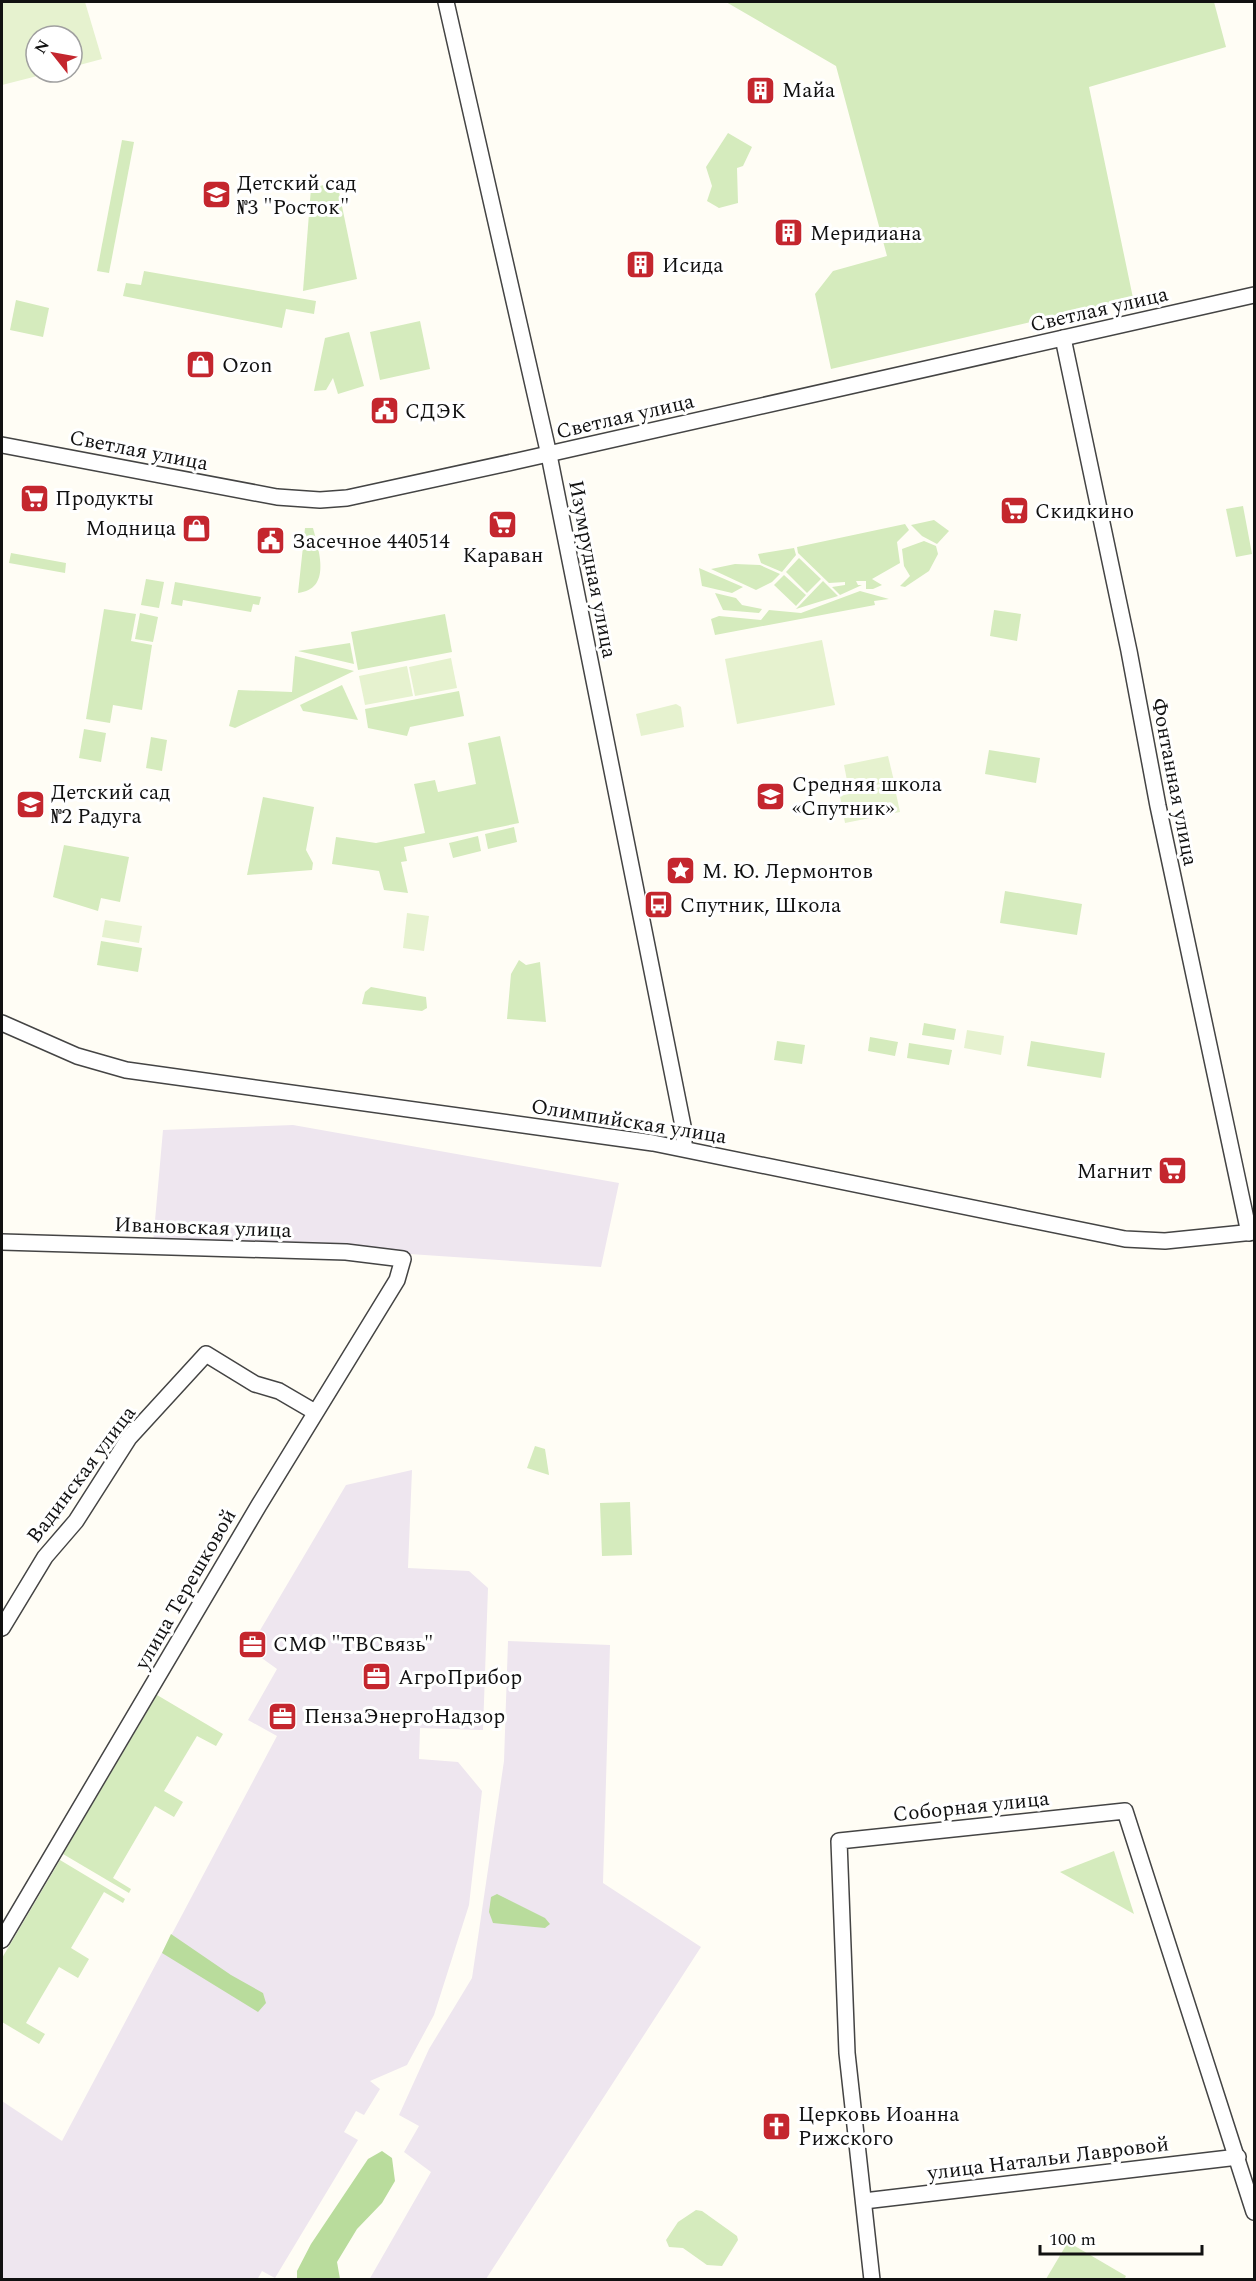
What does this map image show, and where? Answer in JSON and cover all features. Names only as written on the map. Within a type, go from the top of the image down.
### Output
[{"type":"street","name":"Изумрудная улица","points":[[446,2],[549,455],[663,1023],[684,1131],[684,1148]]},
{"type":"street","name":"Светлая улица","points":[[2,445],[303,500],[347,498],[549,455],[1254,296]]},
{"type":"street","name":"Фонтанная улица","points":[[1063,338],[1129,651],[1158,806],[1252,1232]]},
{"type":"street","name":"Олимпийская улица","points":[[2,1023],[100,1065],[684,1148],[1125,1239],[1165,1241],[1252,1232]]},
{"type":"street","name":"Ивановская улица","points":[[2,1242],[346,1252],[403,1259]]},
{"type":"street","name":"улица Терешковой","points":[[2,1940],[315,1412],[397,1280],[403,1259]]},
{"type":"street","name":"Вадинская улица","points":[[2,1628],[45,1557],[76,1521],[129,1438],[206,1354],[255,1384],[279,1391],[315,1412]]},
{"type":"street","name":"Соборная улица","points":[[872,2280],[847,2053],[839,1841],[1125,1811],[1254,2212]]},
{"type":"street","name":"улица Натальи Лавровой","points":[[864,2201],[1238,2157]]},
{"type":"shaded area","points":[[293,1125],[619,1183],[601,1267],[365,1251],[153,1243],[163,1130]]},
{"type":"shaded area","points":[[412,1470],[408,1568],[469,1571],[488,1588],[483,1730],[420,1728],[419,1759],[458,1762],[482,1791],[469,1905],[434,2015],[407,2065],[370,2081],[380,2089],[364,2115],[356,2111],[344,2132],[358,2140],[275,2278],[262,2271],[257,2280],[2,2279],[2,2101],[62,2141],[277,1736],[248,1720],[277,1669],[249,1649],[346,1485]]},
{"type":"shaded area","points":[[508,1641],[610,1645],[603,1883],[701,1947],[486,2279],[369,2280],[431,2172],[404,2152],[419,2126],[399,2115],[429,2049],[472,1978],[504,1761]]},
{"type":"green space","points":[[2,2],[85,2],[102,59],[84,64],[84,24],[24,24],[24,79],[2,85]]},
{"type":"green space","points":[[726,2],[1214,2],[1226,47],[1089,87],[1133,298],[831,369],[815,294],[833,271],[887,256],[836,66]]},
{"type":"green space","points":[[728,133],[752,147],[743,166],[737,168],[738,203],[719,208],[707,201],[712,186],[706,167]]},
{"type":"green space","points":[[122,140],[134,142],[109,273],[97,271]]},
{"type":"green space","points":[[337,182],[357,279],[303,291],[311,188]]},
{"type":"green space","points":[[144,271],[316,301],[314,314],[286,309],[282,328],[123,296],[126,283],[141,285]]},
{"type":"green space","points":[[16,300],[49,308],[43,337],[10,330]]},
{"type":"green space","points":[[420,321],[430,369],[380,380],[370,332]]},
{"type":"green space","points":[[349,332],[364,386],[338,394],[333,378],[326,390],[314,391],[325,338]]},
{"type":"green space","points":[[1243,506],[1252,554],[1236,557],[1226,509]]},
{"type":"green space","points":[[934,520],[949,531],[937,544],[922,536],[911,525]]},
{"type":"green space","points":[[905,524],[909,530],[897,542],[900,563],[872,579],[882,585],[873,589],[866,589],[866,581],[856,581],[858,585],[862,585],[840,595],[832,587],[845,585],[845,582],[829,583],[798,553],[797,547]]},
{"type":"green space","points":[[305,528],[313,528],[320,568],[316,584],[309,590],[298,593]]},
{"type":"green space","points":[[924,541],[936,546],[938,554],[929,571],[905,587],[900,586],[910,576],[904,566],[902,549]]},
{"type":"green space","points":[[794,548],[796,555],[782,572],[761,563],[758,554]]},
{"type":"green space","points":[[11,553],[66,563],[65,573],[9,563]]},
{"type":"green space","points":[[799,558],[821,579],[807,593],[786,572]]},
{"type":"green space","points":[[735,564],[760,565],[780,574],[772,582],[756,590],[711,569]]},
{"type":"green space","points":[[699,568],[743,587],[732,593],[702,586]]},
{"type":"green space","points":[[784,575],[806,595],[796,606],[774,585]]},
{"type":"green space","points":[[146,579],[164,582],[159,608],[141,605]]},
{"type":"green space","points":[[823,581],[838,596],[796,609]]},
{"type":"green space","points":[[175,582],[261,597],[259,605],[253,604],[251,612],[183,600],[182,606],[171,604]]},
{"type":"green space","points":[[860,591],[889,599],[874,601],[875,605],[715,635],[711,619],[719,616],[761,620],[769,610],[801,613]]},
{"type":"green space","points":[[715,593],[736,598],[742,605],[762,609],[759,613],[723,610]]},
{"type":"green space","points":[[104,609],[136,614],[131,641],[152,645],[142,710],[113,705],[110,723],[86,719]]},
{"type":"green space","points":[[994,610],[1021,614],[1017,641],[990,636]]},
{"type":"green space","points":[[140,613],[158,617],[153,642],[135,639]]},
{"type":"green space","points":[[445,614],[452,652],[358,670],[351,632]]},
{"type":"green space","points":[[822,640],[835,705],[737,724],[725,659]]},
{"type":"green space","points":[[350,643],[354,664],[298,651]]},
{"type":"green space","points":[[295,656],[354,671],[235,728],[229,726],[238,690],[292,692]]},
{"type":"green space","points":[[451,658],[457,688],[415,696],[409,667]]},
{"type":"green space","points":[[407,666],[413,696],[365,705],[359,676]]},
{"type":"green space","points":[[342,685],[358,720],[303,711],[300,705]]},
{"type":"green space","points":[[459,691],[464,716],[410,727],[407,736],[368,728],[365,709]]},
{"type":"green space","points":[[676,704],[681,707],[684,727],[641,736],[636,714]]},
{"type":"green space","points":[[84,729],[106,733],[101,762],[79,758]]},
{"type":"green space","points":[[500,736],[519,823],[404,847],[407,861],[401,862],[408,893],[384,890],[379,871],[332,864],[336,837],[376,843],[425,833],[414,784],[435,780],[438,792],[476,784],[468,743]]},
{"type":"green space","points":[[151,737],[167,740],[162,771],[146,768]]},
{"type":"green space","points":[[989,750],[1040,758],[1036,783],[985,774]]},
{"type":"green space","points":[[888,756],[894,781],[849,791],[844,765]]},
{"type":"green space","points":[[894,784],[900,812],[845,823],[840,796]]},
{"type":"green space","points":[[263,797],[314,807],[306,850],[313,863],[312,870],[247,875]]},
{"type":"green space","points":[[514,827],[517,842],[488,849],[485,834]]},
{"type":"green space","points":[[478,836],[481,851],[453,858],[449,843]]},
{"type":"green space","points":[[64,845],[129,857],[120,902],[101,898],[98,911],[53,897]]},
{"type":"green space","points":[[1005,891],[1082,904],[1077,935],[1000,923]]},
{"type":"green space","points":[[407,913],[429,916],[424,951],[403,948]]},
{"type":"green space","points":[[105,920],[142,926],[139,943],[102,937]]},
{"type":"green space","points":[[101,941],[142,948],[138,972],[97,965]]},
{"type":"green space","points":[[519,960],[526,965],[540,962],[546,1022],[507,1019],[511,974]]},
{"type":"green space","points":[[371,987],[426,997],[427,1008],[422,1011],[362,1004],[365,992]]},
{"type":"green space","points":[[924,1023],[956,1029],[954,1040],[922,1035]]},
{"type":"green space","points":[[967,1030],[1004,1036],[1001,1055],[964,1048]]},
{"type":"green space","points":[[870,1037],[898,1042],[895,1056],[868,1051]]},
{"type":"green space","points":[[777,1041],[805,1045],[802,1064],[774,1060]]},
{"type":"green space","points":[[1031,1041],[1105,1053],[1101,1078],[1027,1066]]},
{"type":"green space","points":[[909,1043],[952,1050],[949,1065],[907,1058]]},
{"type":"green space","points":[[535,1446],[545,1449],[549,1475],[527,1468]]},
{"type":"green space","points":[[630,1502],[632,1555],[602,1556],[600,1503]]},
{"type":"green space","points":[[157,1695],[223,1734],[216,1746],[197,1736],[164,1791],[183,1802],[174,1817],[155,1806],[113,1878],[131,1889],[129,1893],[63,1854]]},
{"type":"green space","points":[[1114,1851],[1134,1914],[1060,1872]]},
{"type":"green space","points":[[60,1860],[125,1899],[123,1903],[104,1892],[71,1948],[89,1959],[78,1978],[59,1967],[26,2023],[45,2034],[39,2044],[2,2022],[2,1958]]},
{"type":"green space","points":[[497,1894],[545,1918],[550,1924],[545,1928],[493,1923],[489,1912],[491,1897]]},
{"type":"green space","points":[[171,1934],[231,1975],[263,1993],[266,2003],[258,2012],[162,1953]]},
{"type":"green space","points":[[382,2151],[392,2158],[395,2181],[382,2203],[357,2229],[337,2262],[340,2279],[297,2278],[297,2271],[311,2244],[368,2159]]},
{"type":"green space","points":[[696,2210],[702,2211],[737,2236],[738,2240],[722,2266],[707,2265],[683,2248],[669,2247],[666,2240],[678,2222]]},
{"type":"green space","points":[[1068,2242],[1126,2276],[1124,2280],[1046,2279]]},
{"type":"place","name":"Майа","points":[[761,90]]},
{"type":"place","name":"Детский сад №3 \"Росток\"","points":[[216,195]]},
{"type":"place","name":"Меридиана","points":[[789,233]]},
{"type":"place","name":"Исида","points":[[641,265]]},
{"type":"place","name":"Ozon","points":[[201,365]]},
{"type":"place","name":"СДЭК","points":[[384,411]]},
{"type":"place","name":"Продукты","points":[[34,498]]},
{"type":"place","name":"Скидкино","points":[[1014,511]]},
{"type":"place","name":"Караван","points":[[503,524]]},
{"type":"place","name":"Модница","points":[[197,528]]},
{"type":"place","name":"Засечное 440514","points":[[271,541]]},
{"type":"place","name":"Средняя школа «Спутник»","points":[[771,796]]},
{"type":"place","name":"Детский сад №2 Радуга","points":[[30,804]]},
{"type":"place","name":"М. Ю. Лермонтов","points":[[681,871]]},
{"type":"place","name":"Спутник, Школа","points":[[659,905]]},
{"type":"place","name":"Магнит","points":[[1173,1171]]},
{"type":"place","name":"СМФ \"ТВСвязь\"","points":[[252,1644]]},
{"type":"place","name":"АгроПрибор","points":[[377,1677]]},
{"type":"place","name":"ПензаЭнергоНадзор","points":[[283,1716]]},
{"type":"place","name":"Церковь Иоанна Рижского","points":[[777,2126]]}]
